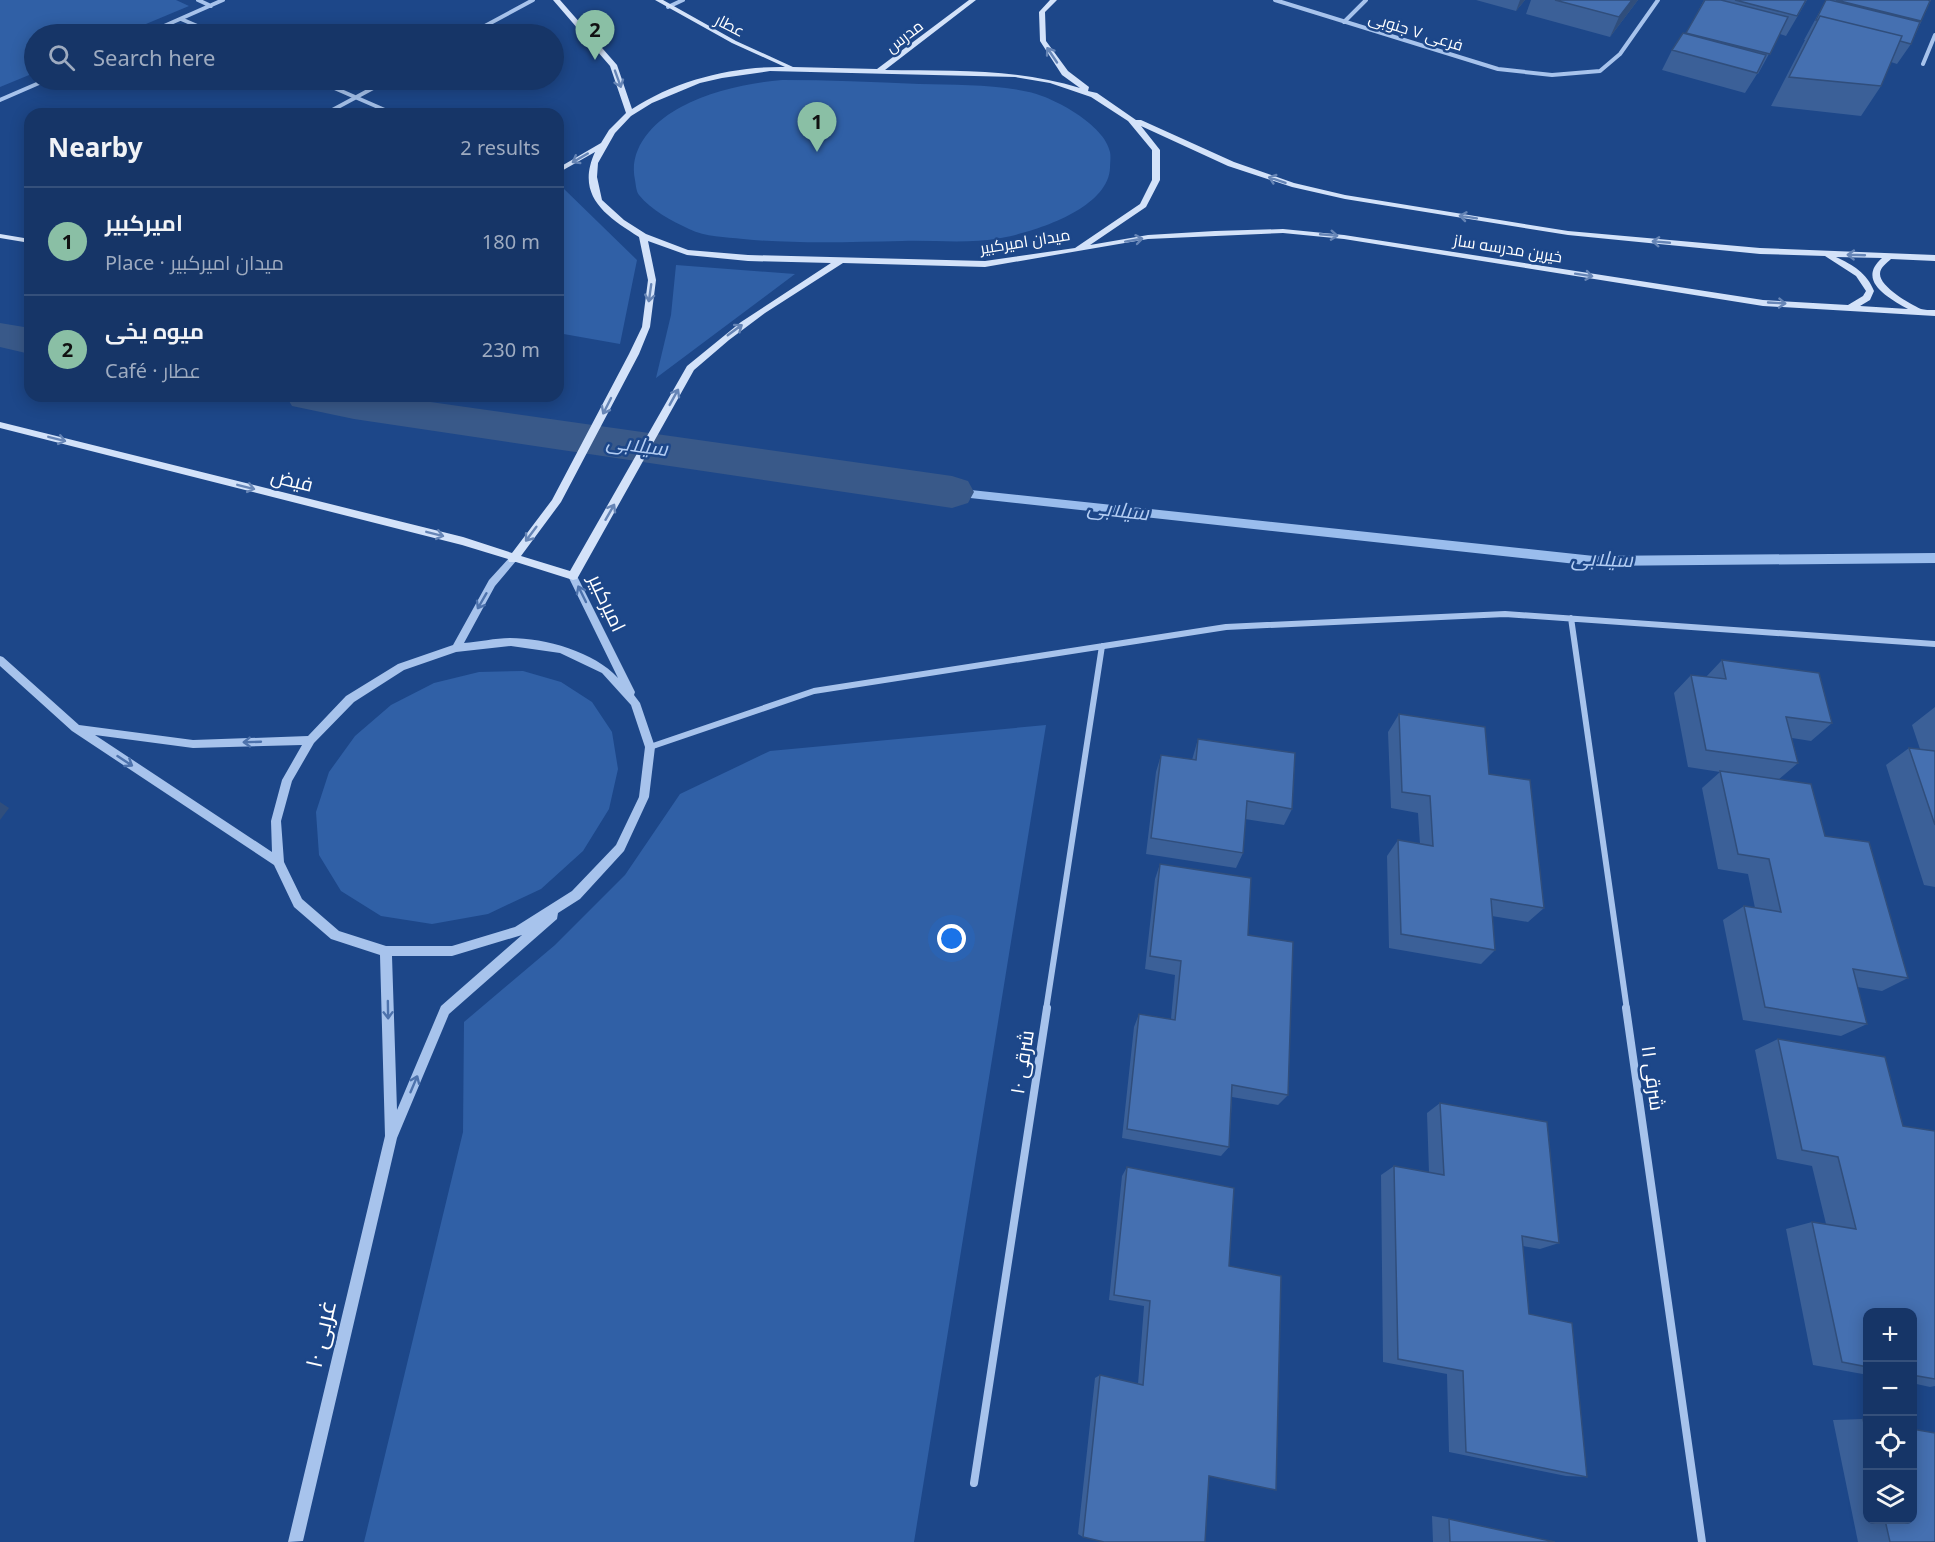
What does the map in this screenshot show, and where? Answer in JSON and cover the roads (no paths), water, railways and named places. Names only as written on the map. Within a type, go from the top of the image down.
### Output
[{"type":"main road","points":[[556,0],[613,65],[630,113]]},
{"type":"main road","name":"عطار","points":[[658,0],[734,42],[794,69]]},
{"type":"main road","name":"مدرس","points":[[879,71],[973,0]]},
{"type":"main road","points":[[1054,0],[1042,12],[1043,41],[1065,73],[1094,95]]},
{"type":"main road","name":"میدان امیرکبیر","points":[[794,69],[1015,75],[1051,81],[1094,95],[1131,119],[1156,150],[1156,180],[1143,205],[1077,250],[985,264],[748,258],[687,252],[643,236],[621,222],[598,201],[592,168],[606,136],[630,113],[654,99],[698,82],[746,71],[794,69]]},
{"type":"main road","name":"خیرین مدرسه ساز","points":[[1131,119],[1231,164],[1292,185],[1346,197],[1568,233],[1760,251],[1935,258]]},
{"type":"main road","points":[[564,168],[602,146]]},
{"type":"main road","name":"خیرین مدرسه ساز","points":[[1077,250],[1148,237],[1283,231],[1344,237],[1763,303],[1935,313]]},
{"type":"main road","points":[[0,236],[24,239]]},
{"type":"main road","points":[[513,559],[556,502],[646,327],[652,280],[643,236]]},
{"type":"main road","points":[[1825,254],[1849,267],[1867,282],[1870,291],[1867,298],[1850,308]]},
{"type":"main road","points":[[1889,256],[1878,267],[1876,274],[1878,282],[1896,298],[1922,312]]},
{"type":"main road","name":"امیرکبیر","points":[[573,576],[690,368],[717,343],[787,293],[840,261]]},
{"type":"main road","name":"فیض","points":[[0,425],[463,541],[513,559],[573,576]]},
{"type":"street","points":[[198,0],[211,6]]},
{"type":"street","points":[[169,24],[223,0]]},
{"type":"street","points":[[489,24],[533,0]]},
{"type":"street","points":[[668,7],[683,0]]},
{"type":"street","name":"فرعی ۷ جنوبی","points":[[1275,0],[1498,69],[1552,75],[1600,71],[1620,54],[1658,0]]},
{"type":"street","points":[[1344,22],[1366,0]]},
{"type":"street","points":[[181,19],[193,24]]},
{"type":"street","points":[[1923,64],[1935,35]]},
{"type":"street","points":[[0,100],[24,90]]},
{"type":"street","points":[[340,90],[381,108]]},
{"type":"street","points":[[336,108],[369,90]]},
{"type":"street","points":[[456,648],[492,583],[513,559]]},
{"type":"street","name":"امیرکبیر","points":[[573,576],[635,703],[650,747]]},
{"type":"street","points":[[391,1138],[446,1010],[576,895],[620,848],[644,797],[650,747],[814,691],[1226,627],[1505,614],[1935,644]]},
{"type":"street","name":"۱۱ شرقی","points":[[1571,618],[1702,1542]]},
{"type":"street","points":[[576,895],[518,931],[452,951],[386,951],[335,935],[298,903],[278,862],[276,821],[287,780],[310,740],[350,699],[401,667],[456,648],[511,642],[562,649],[605,670],[635,703]]},
{"type":"street","name":"۱۰ شرقی","points":[[974,1483],[1102,646]]},
{"type":"street","points":[[0,660],[76,728],[278,862]]},
{"type":"street","points":[[76,728],[193,744],[310,740]]},
{"type":"street","points":[[386,951],[391,1138]]},
{"type":"street","name":"۱۰ غربی","points":[[295,1542],[391,1138]]},
{"type":"waterway","name":"سیلابی","points":[[0,335],[24,340]]},
{"type":"waterway","name":"سیلابی","points":[[338,402],[952,492]]},
{"type":"waterway","name":"سیلابی","points":[[952,492],[1594,561],[1935,558]]},
{"type":"place","name":"میوه یخی","points":[[595,60]]},
{"type":"place","name":"امیرکبیر","points":[[817,152]]}]
